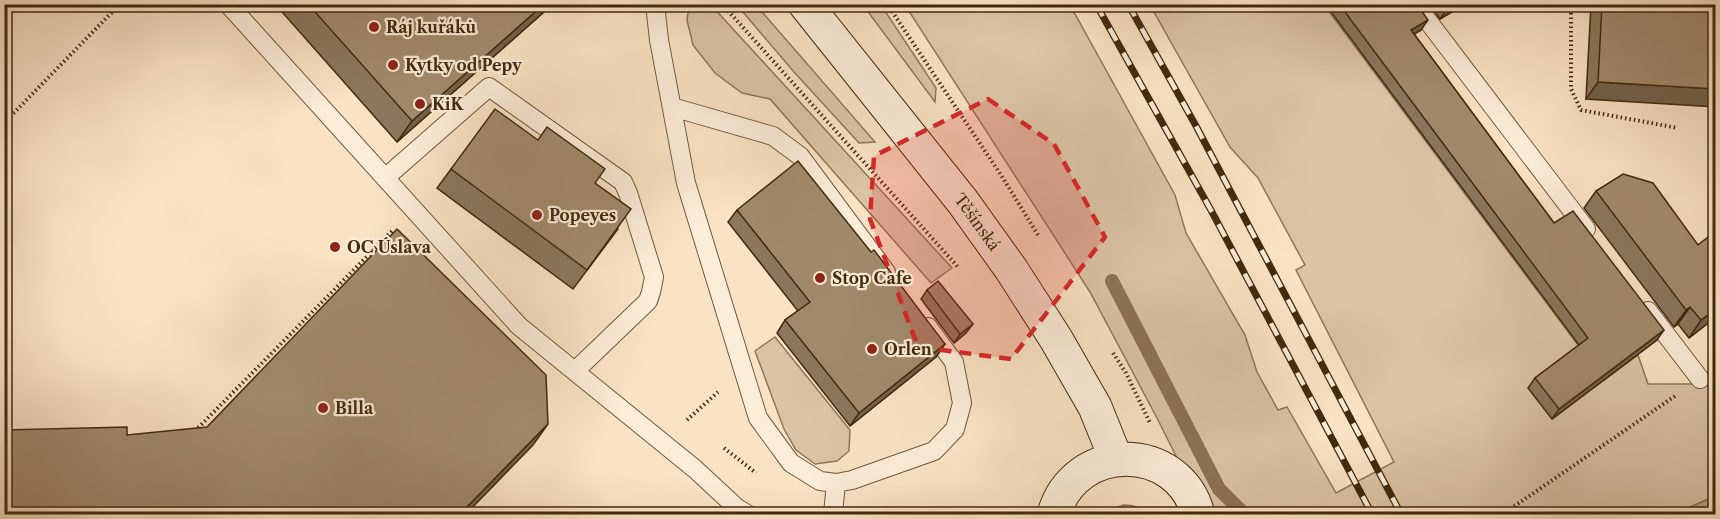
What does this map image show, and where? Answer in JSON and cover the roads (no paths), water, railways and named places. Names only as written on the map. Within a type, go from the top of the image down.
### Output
[{"type":"street","name":"Těšínská","points":[[805,4],[963,202],[1011,269],[1056,339],[1095,407],[1116,459]]},
{"type":"street","points":[[1054,514],[1058,501],[1072,481],[1092,466],[1116,459],[1140,459],[1162,467],[1181,482],[1194,501],[1198,514]]},
{"type":"lane","points":[[228,4],[519,326],[695,469],[737,512]]},
{"type":"lane","points":[[655,4],[659,40],[686,183],[759,418],[791,463],[820,482],[836,483],[852,480],[934,451],[955,429],[962,403],[954,362],[919,315]]},
{"type":"lane","points":[[1415,4],[1593,239]]},
{"type":"lane","points":[[385,178],[489,87],[623,182],[654,277],[651,292],[648,301],[575,371]]},
{"type":"lane","points":[[672,107],[773,136],[800,156],[898,287]]},
{"type":"lane","points":[[1636,295],[1700,379]]},
{"type":"lane","points":[[833,514],[836,483]]},
{"type":"waterway","points":[[1112,281],[1219,489],[1244,514]]},
{"type":"railway","points":[[1096,4],[1212,212],[1372,514]]},
{"type":"railway","points":[[1128,4],[1196,126],[1401,514]]},
{"type":"place","name":"Ráj kuřáků","points":[[374,27]]},
{"type":"place","name":"Kytky od Pepy","points":[[393,65]]},
{"type":"place","name":"KiK","points":[[420,104]]},
{"type":"place","name":"Popeyes","points":[[537,215]]},
{"type":"place","name":"OC Úslava","points":[[335,247]]},
{"type":"place","name":"Stop Cafe","points":[[820,278]]},
{"type":"place","name":"Orlen","points":[[872,349]]},
{"type":"place","name":"Billa","points":[[323,408]]}]
